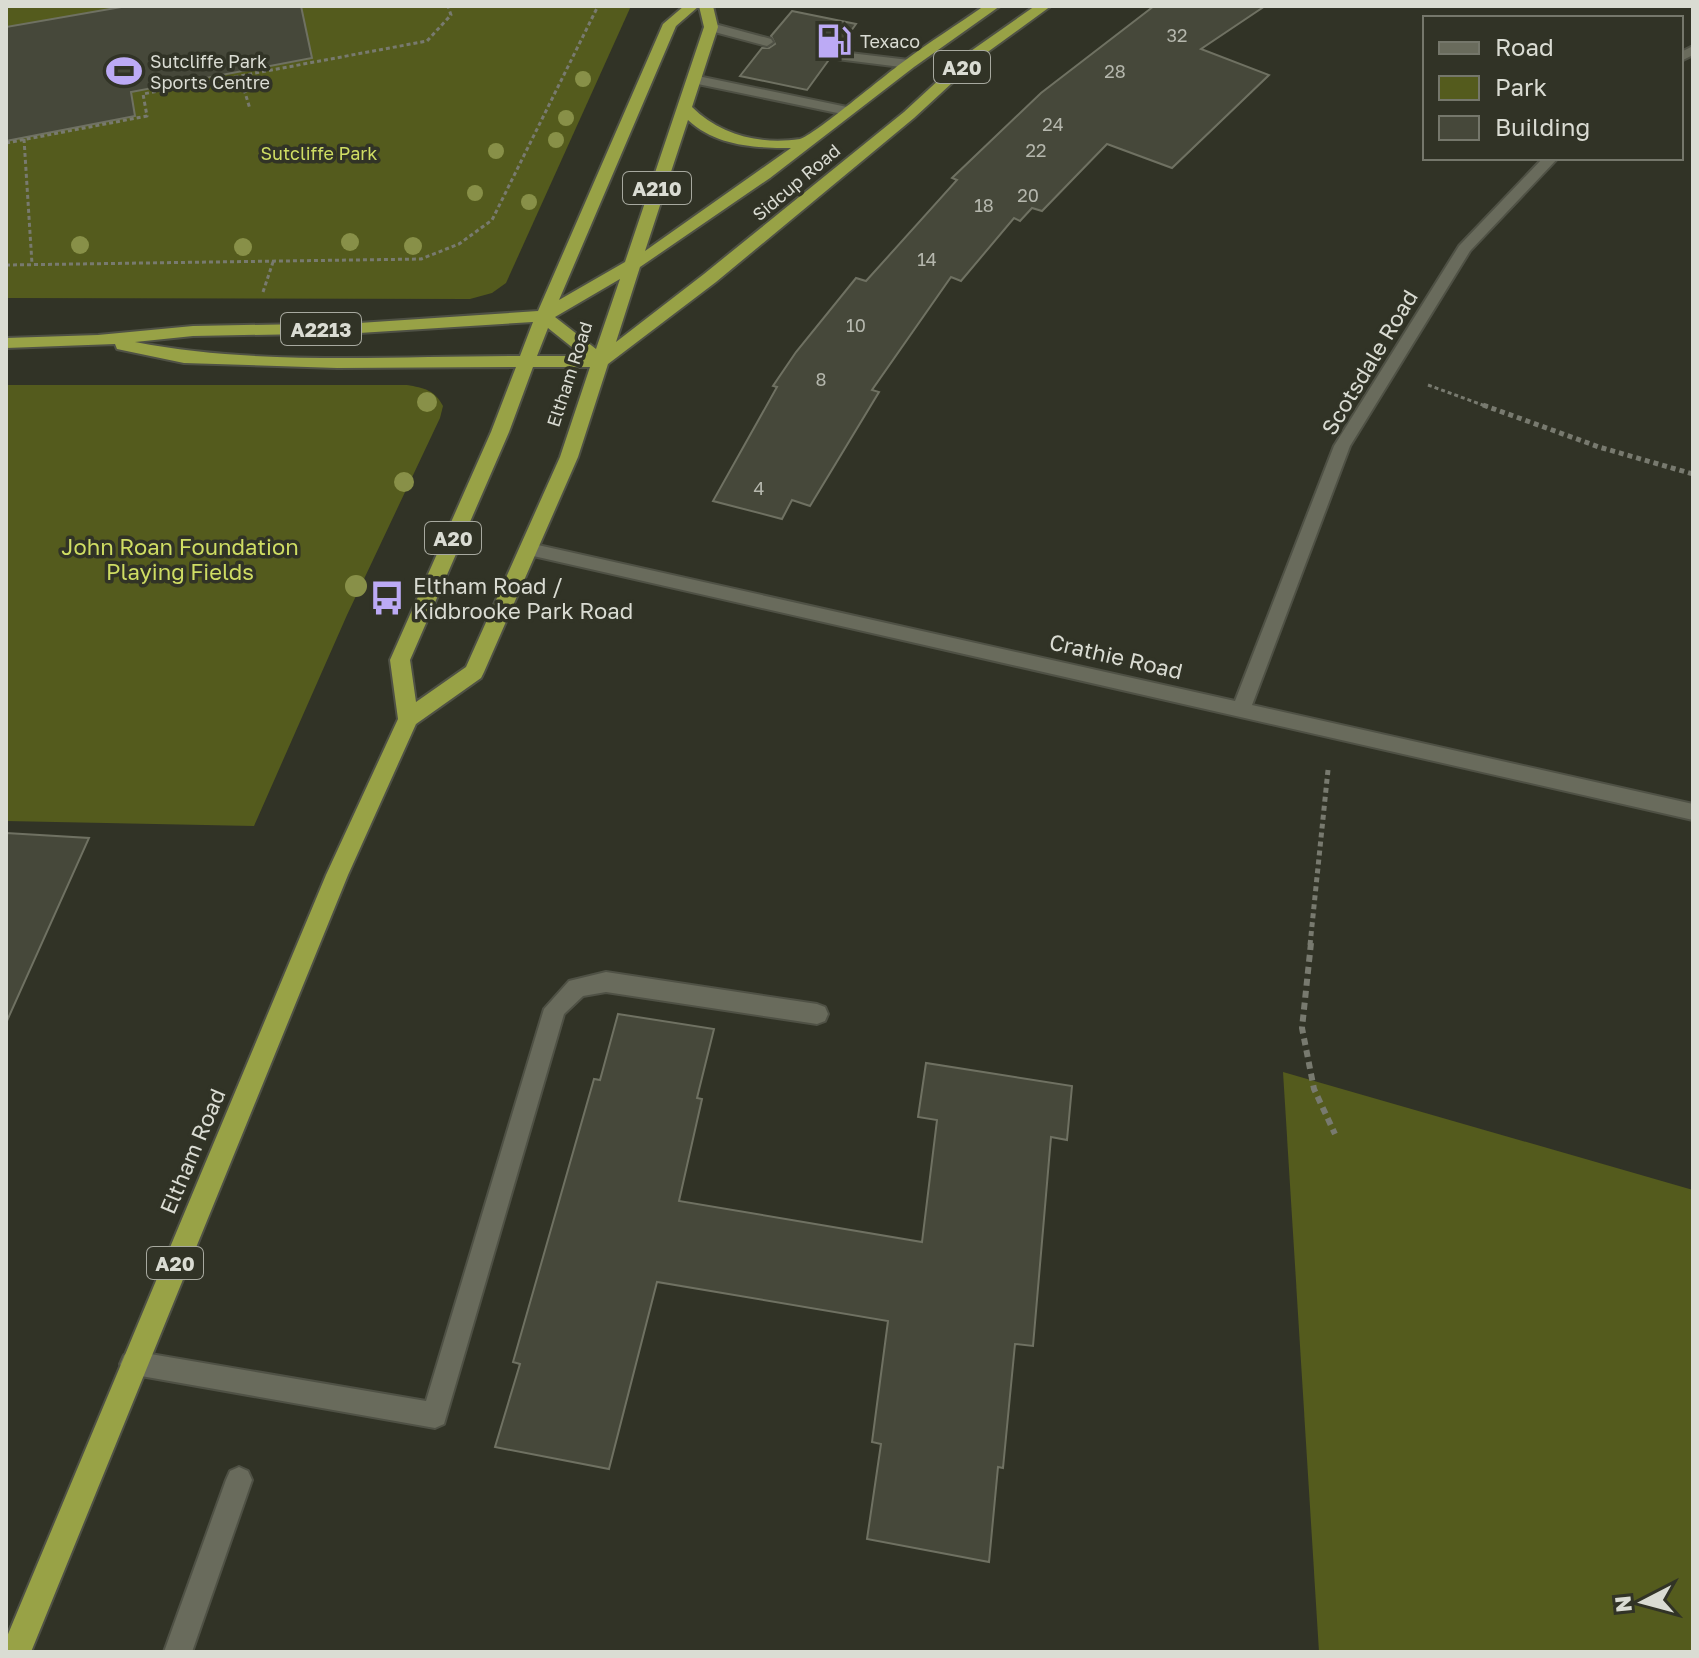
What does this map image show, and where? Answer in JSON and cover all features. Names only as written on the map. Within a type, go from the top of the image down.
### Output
[{"type":"highway","name":"Eltham Road","points":[[408,719],[400,660],[500,432],[544,316],[670,24],[692,6]]},
{"type":"highway","points":[[706,6],[711,27]]},
{"type":"highway","name":"Sidcup Road","points":[[586,293],[630,268],[993,6]]},
{"type":"highway","name":"Sidcup Road","points":[[601,361],[710,278],[903,120],[973,56],[1044,6]]},
{"type":"highway","name":"Eltham Road","points":[[16,1652],[337,875],[408,719],[474,672],[569,457],[711,27]]},
{"type":"highway","points":[[684,108],[700,126],[736,141],[806,143]]},
{"type":"highway","name":"A2213","points":[[6,343],[98,340],[193,331],[359,328],[544,316],[586,293]]},
{"type":"highway","points":[[544,316],[601,361]]},
{"type":"highway","name":"A2213","points":[[98,340],[184,357],[337,362],[601,361]]},
{"type":"street","points":[[711,27],[767,42]]},
{"type":"street","points":[[833,55],[909,64]]},
{"type":"street","points":[[693,79],[745,90],[790,93],[847,111]]},
{"type":"street","points":[[745,90],[755,79]]},
{"type":"street","name":"Scotsdale Road","points":[[1241,709],[1342,446],[1464,249],[1549,160]]},
{"type":"street","name":"Crathie Road","points":[[529,549],[1693,812]]},
{"type":"street","points":[[133,1364],[435,1415],[555,1009],[577,988],[606,982],[817,1014]]},
{"type":"street","points":[[178,1652],[239,1480]]},
{"type":"path","points":[[6,143],[147,116],[143,94],[427,41],[451,15],[448,6]]},
{"type":"path","points":[[6,265],[421,259],[449,251],[473,238],[492,220],[598,6]]},
{"type":"path","points":[[240,76],[250,109]]},
{"type":"path","points":[[24,139],[32,264]]},
{"type":"path","points":[[261,298],[274,259]]},
{"type":"path","points":[[1389,371],[1599,447],[1693,474]]},
{"type":"path","points":[[1332,729],[1302,1028],[1314,1089],[1335,1134]]},
{"type":"green space","name":"Sutcliffe Park","points":[[6,6],[631,6],[506,283],[492,293],[470,299],[6,298]]},
{"type":"green space","name":"John Roan Foundation Playing Fields","points":[[6,385],[407,385],[428,391],[443,406],[254,826],[6,821]]},
{"type":"green space","points":[[1283,1072],[1693,1190],[1693,1652],[1319,1652]]},
{"type":"building","name":"Sutcliffe Park Sports Centre","points":[[127,6],[301,6],[312,58],[131,92],[135,116],[6,141],[6,27]]},
{"type":"building","points":[[1154,6],[1265,6],[1201,49],[1269,75],[1172,168],[1107,144],[1042,211],[1032,208],[1020,221],[1014,218],[961,281],[951,277],[872,390],[879,392],[810,506],[792,500],[782,519],[713,501],[777,387],[773,386],[796,352],[856,278],[866,281],[957,180],[952,178],[1041,93]]},
{"type":"building","points":[[792,11],[856,24],[838,49],[827,50],[828,61],[807,90],[740,76],[762,48],[775,44],[771,36]]},
{"type":"building","points":[[6,833],[89,838],[6,1023]]},
{"type":"building","points":[[618,1014],[714,1029],[697,1098],[702,1099],[679,1201],[922,1242],[937,1120],[918,1117],[926,1063],[1072,1086],[1067,1140],[1051,1137],[1033,1346],[1015,1344],[1003,1468],[998,1467],[989,1562],[867,1539],[881,1444],[872,1442],[888,1321],[657,1282],[609,1469],[495,1447],[520,1364],[513,1362],[594,1079],[600,1080]]},
{"type":"place","name":"Texaco","points":[[834,41]]},
{"type":"place","name":"Sutcliffe Park Sports Centre","points":[[124,71]]},
{"type":"place","name":"Eltham Road / Kidbrooke Park Road","points":[[387,598]]}]
